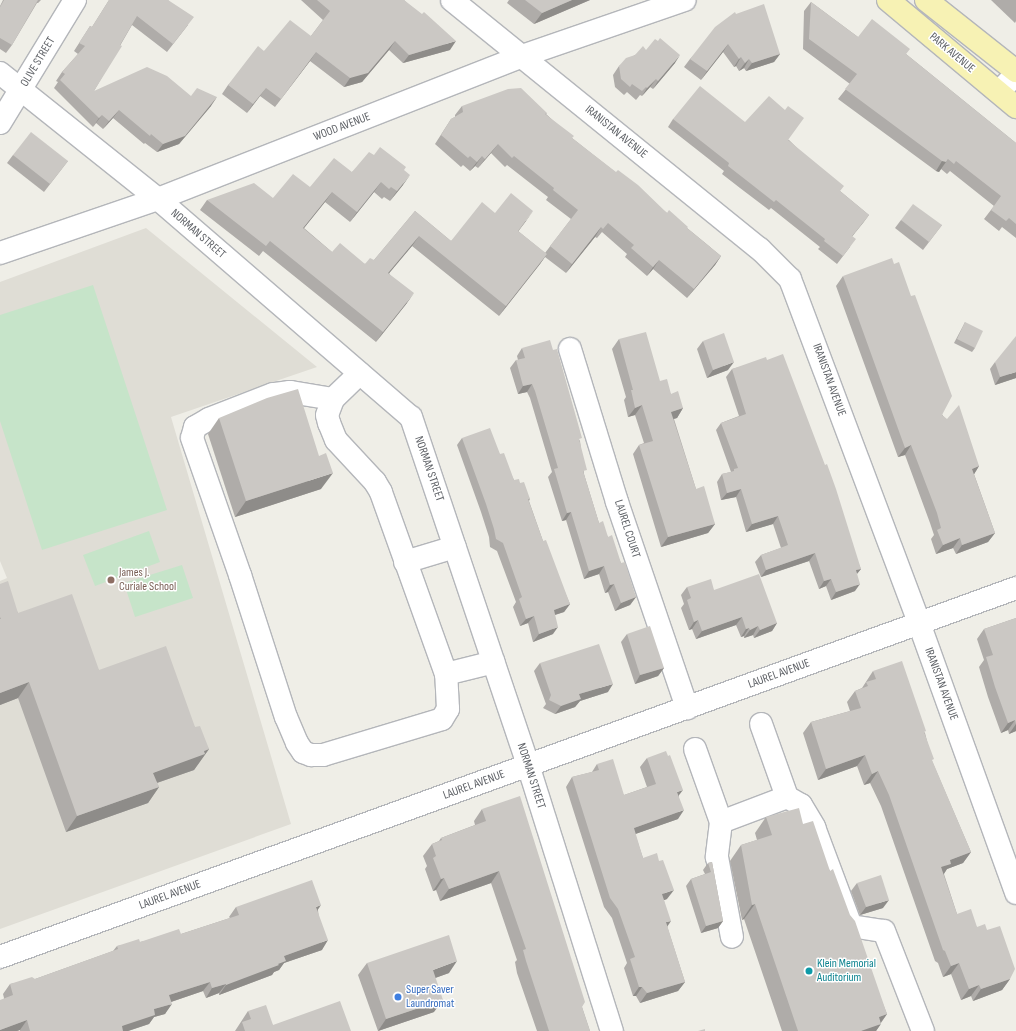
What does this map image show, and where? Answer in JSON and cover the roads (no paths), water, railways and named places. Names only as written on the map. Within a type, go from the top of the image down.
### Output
[{"type":"main road","name":"PARK AVENUE","points":[[888,0],[1016,107]]},
{"type":"main road","name":"PARK AVENUE","points":[[926,0],[1016,71]]},
{"type":"street","name":"OLIVE STREET","points":[[0,123],[75,0]]},
{"type":"street","name":"IRANISTAN AVENUE","points":[[452,0],[760,249],[790,279],[919,623],[1016,893]]},
{"type":"street","name":"WOOD AVENUE","points":[[0,253],[158,199],[522,56],[685,0]]},
{"type":"street","name":"NORMAN STREET","points":[[0,73],[158,199],[411,417],[528,765],[612,1031]]},
{"type":"street","points":[[999,92],[1016,74]]},
{"type":"street","name":"LAUREL COURT","points":[[570,349],[617,502],[687,708]]},
{"type":"street","points":[[333,399],[290,392],[273,394],[209,419],[195,427],[192,438],[240,575],[286,717],[297,743],[303,752],[311,755],[323,755],[442,719],[448,709],[446,674],[381,492],[375,482],[336,440],[329,423],[327,415],[333,399],[360,373]]},
{"type":"street","points":[[405,562],[455,547]]},
{"type":"street","name":"LAUREL AVENUE","points":[[0,957],[1016,588]]},
{"type":"street","points":[[446,674],[494,662]]},
{"type":"street","points":[[762,724],[787,797],[801,805],[814,827],[851,926],[884,931],[923,1031]]},
{"type":"street","points":[[695,749],[721,822],[717,857],[732,938]]},
{"type":"street","points":[[721,822],[787,797]]},
{"type":"place","name":"James J. Curiale School","points":[[111,580]]},
{"type":"place","name":"Klein Memorial Auditorium","points":[[809,971]]},
{"type":"place","name":"Super Saver Laundromat","points":[[398,997]]}]
